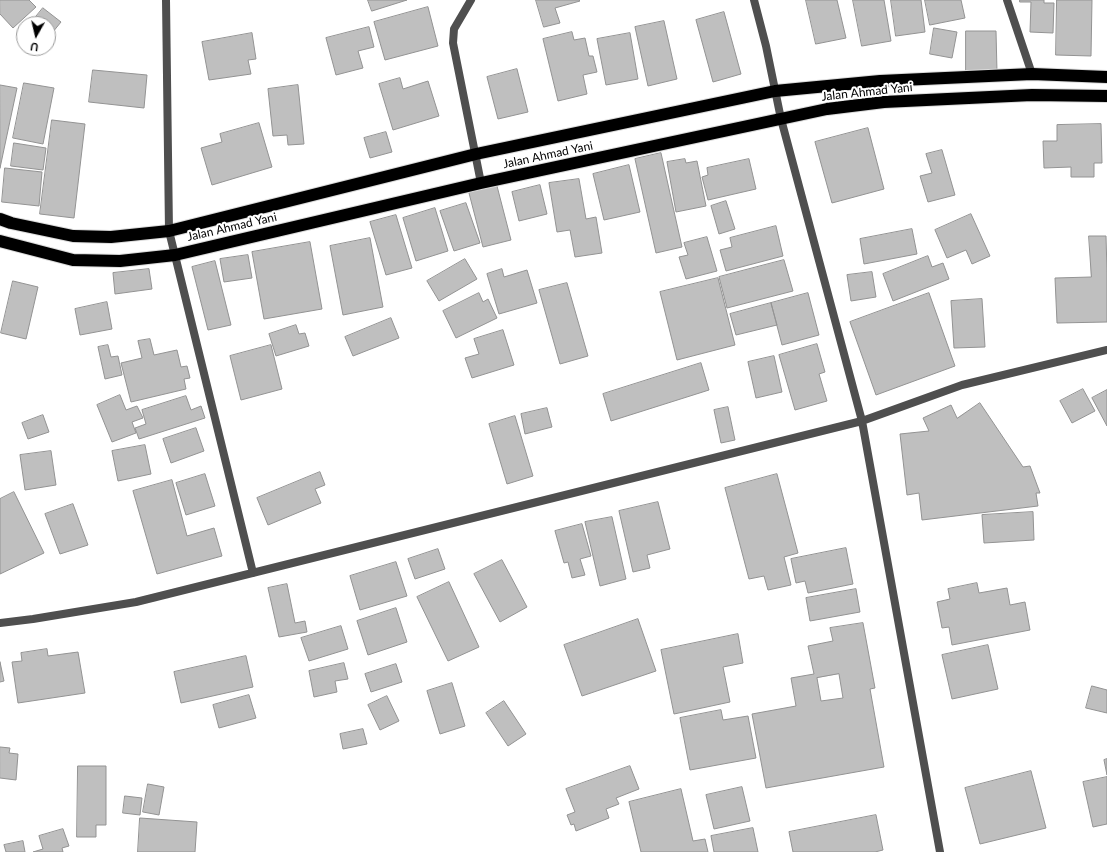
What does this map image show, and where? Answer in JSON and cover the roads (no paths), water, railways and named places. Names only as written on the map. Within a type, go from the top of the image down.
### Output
[{"type":"highway","name":"Jalan Ahmad Yani","points":[[0,219],[11,224],[73,236],[111,237],[168,231],[476,154],[775,91],[880,81],[1032,74],[1107,77]]},
{"type":"highway","name":"Jalan Ahmad Yani","points":[[0,241],[73,260],[120,260],[175,255],[481,183],[827,110],[884,102],[1032,95],[1107,96]]},
{"type":"street","points":[[166,0],[168,231],[253,573]]},
{"type":"street","points":[[471,0],[454,29],[453,43],[481,183]]},
{"type":"street","points":[[754,0],[766,46],[781,119],[862,421],[940,852]]},
{"type":"street","points":[[1007,0],[1032,74]]},
{"type":"street","points":[[0,623],[136,602],[862,421],[962,385],[1107,350]]}]
